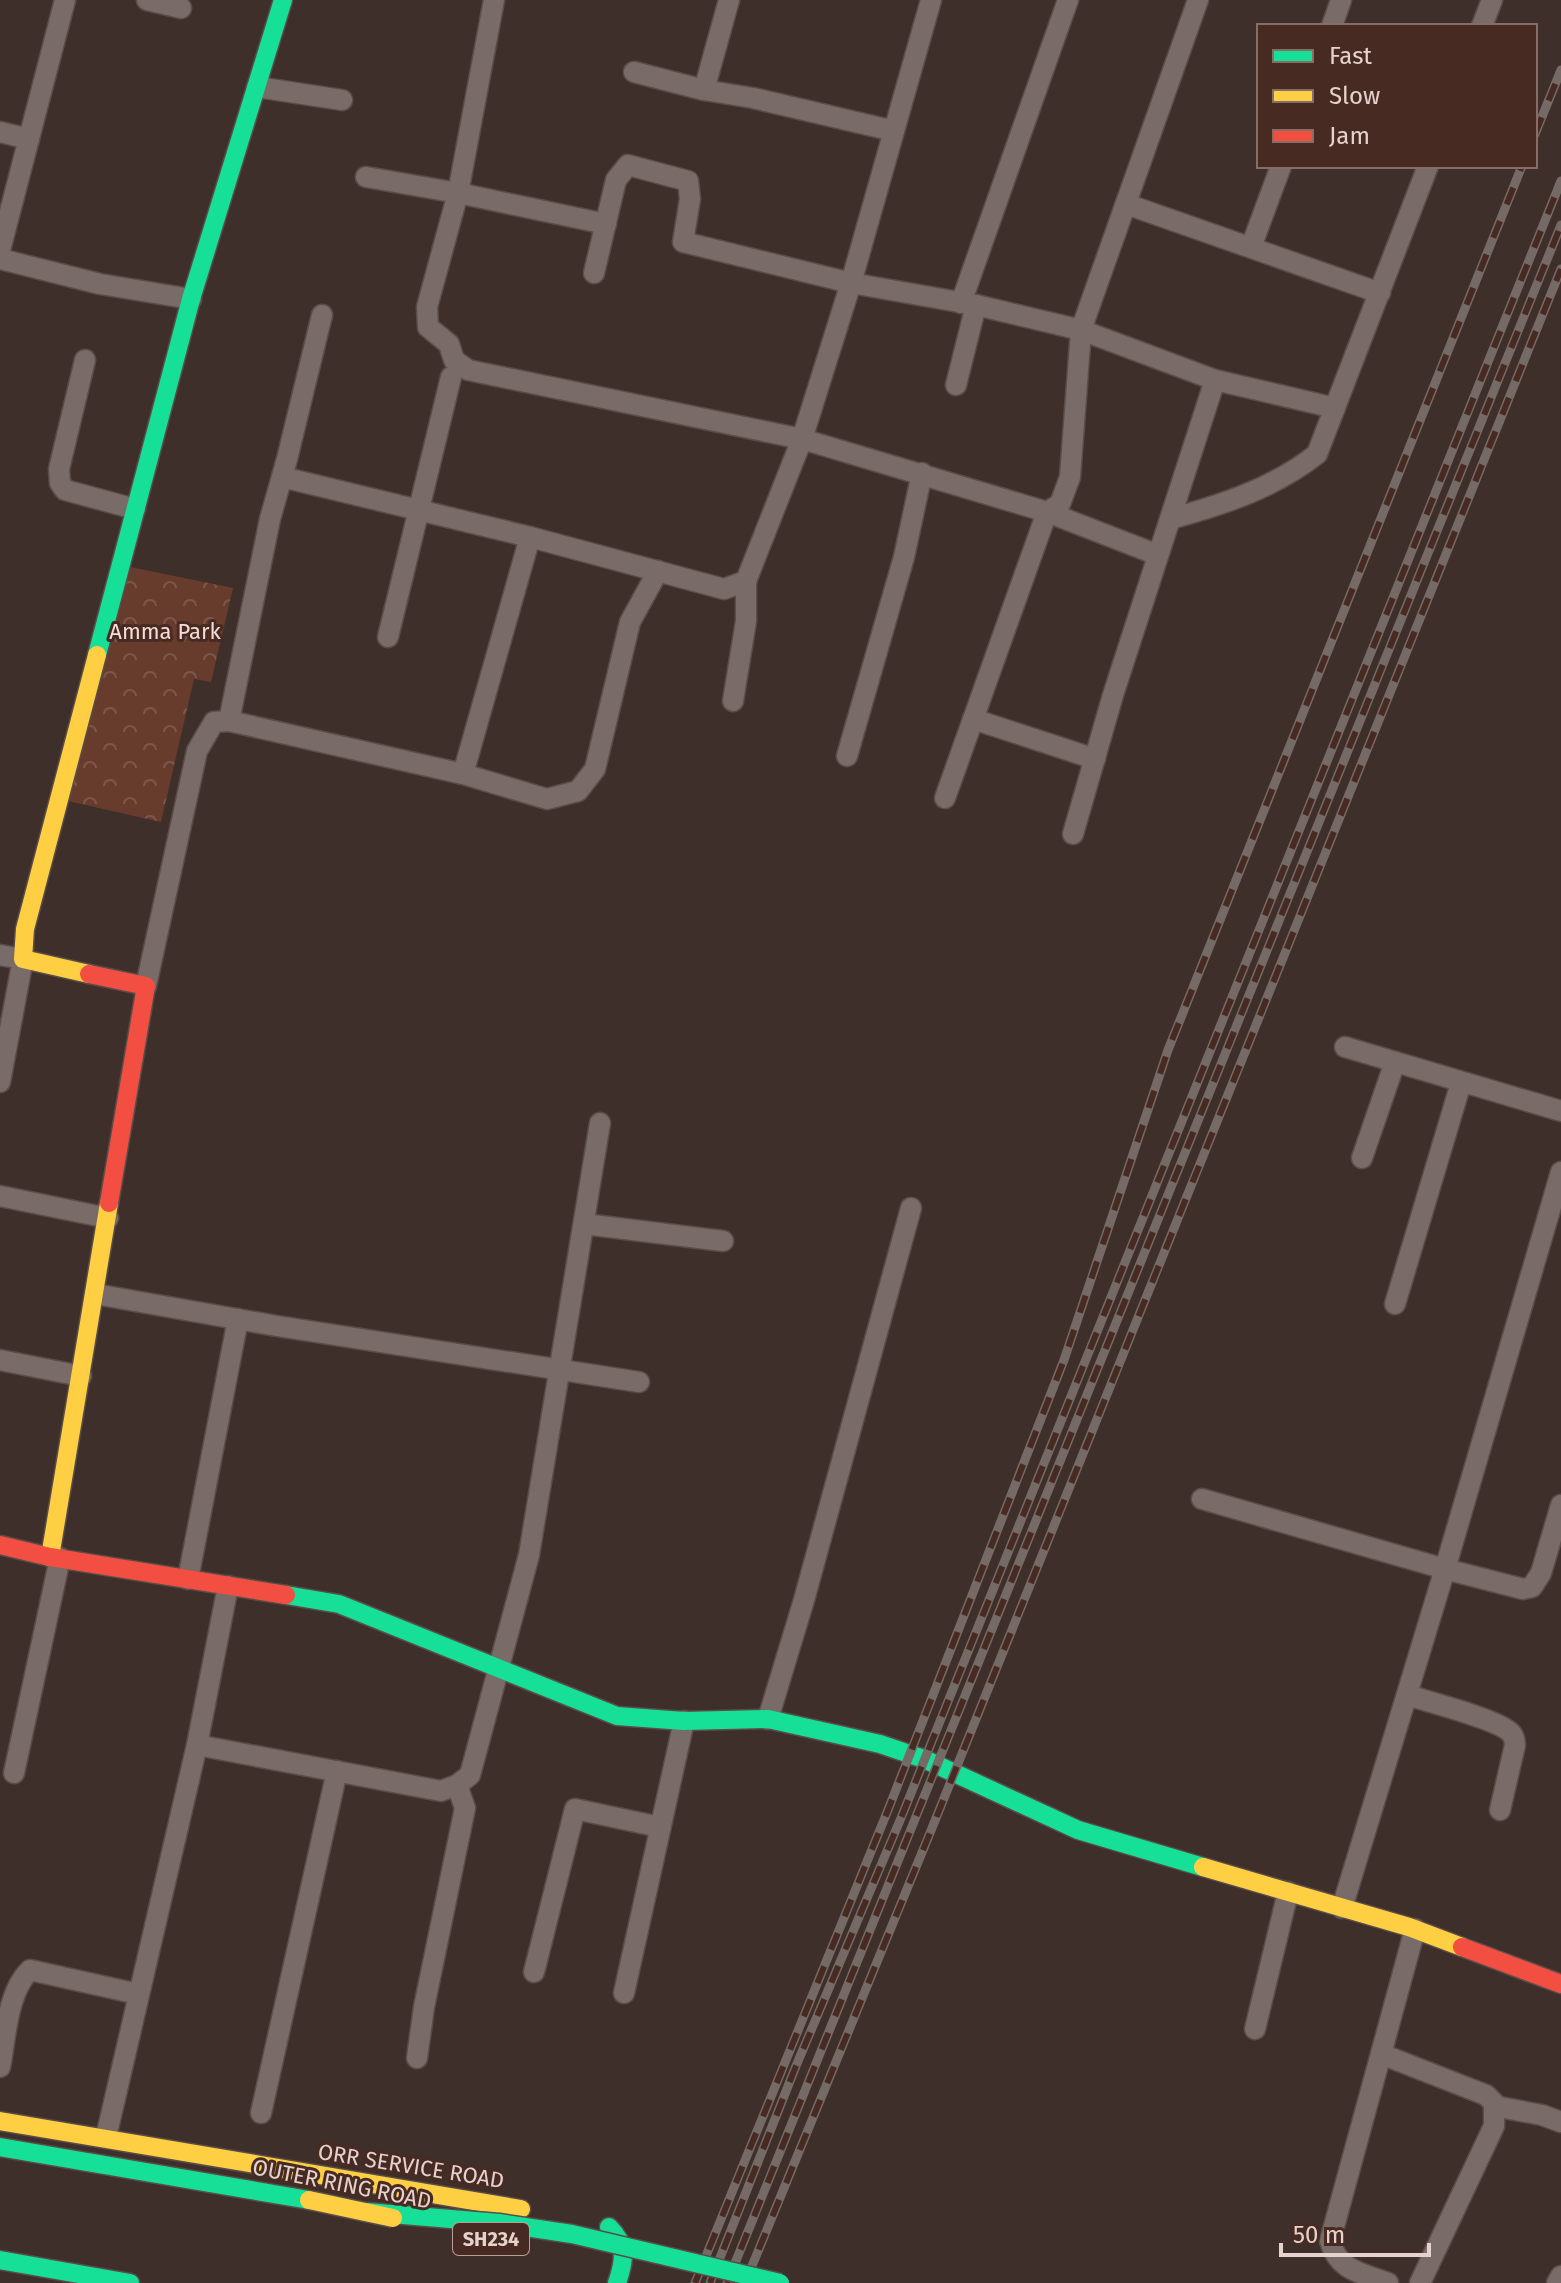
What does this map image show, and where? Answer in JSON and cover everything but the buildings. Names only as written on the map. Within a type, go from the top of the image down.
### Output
[{"type":"main road","points":[[55,1558],[81,1376],[146,986],[23,959],[25,929],[191,299],[283,0]]},
{"type":"main road","points":[[0,1545],[55,1558],[339,1604],[617,1716],[684,1721],[768,1719],[880,1744],[924,1759],[1078,1830],[1415,1929],[1561,1984]]},
{"type":"main road","name":"ORR SERVICE ROAD","points":[[0,2121],[592,2220],[608,2226],[621,2237],[625,2251],[617,2283]]},
{"type":"main road","name":"OUTER RING ROAD","points":[[0,2147],[309,2200],[510,2243]]},
{"type":"main road","points":[[367,2212],[499,2223],[572,2234],[780,2283]]},
{"type":"main road","points":[[0,2260],[130,2283]]},
{"type":"main road","points":[[597,2263],[642,2275]]},
{"type":"street","points":[[0,250],[65,0]]},
{"type":"street","points":[[147,0],[181,8]]},
{"type":"street","points":[[494,0],[458,193],[427,307],[428,327],[449,344],[454,360],[461,366],[468,370],[802,439],[1047,512],[1158,555]]},
{"type":"street","points":[[704,90],[729,0]]},
{"type":"street","points":[[733,701],[746,621],[746,581],[802,439],[851,283],[931,0]]},
{"type":"street","points":[[956,385],[969,304],[1068,0]]},
{"type":"street","points":[[945,798],[1047,512],[1060,504],[1070,477],[1081,330],[1198,0]]},
{"type":"street","points":[[1333,24],[1341,0]]},
{"type":"street","points":[[1482,24],[1486,1]]},
{"type":"street","points":[[634,72],[894,131]]},
{"type":"street","points":[[257,87],[342,100]]},
{"type":"street","points":[[0,132],[29,139]]},
{"type":"street","points":[[594,273],[616,180],[628,165],[688,181],[690,199],[683,242],[851,283],[969,304],[1081,330],[1215,380],[1335,408]]},
{"type":"street","points":[[1251,247],[1280,168]]},
{"type":"street","points":[[1170,519],[1223,505],[1294,472],[1317,454],[1427,168]]},
{"type":"street","points":[[366,177],[606,224]]},
{"type":"street","points":[[1126,204],[1380,293]]},
{"type":"street","points":[[0,259],[100,284],[191,299]]},
{"type":"street","points":[[229,721],[270,519],[322,315]]},
{"type":"street","points":[[85,360],[59,469],[60,483],[65,490],[135,509]]},
{"type":"street","points":[[388,637],[451,377]]},
{"type":"street","points":[[1073,834],[1215,380]]},
{"type":"street","points":[[847,756],[904,557],[922,473]]},
{"type":"street","points":[[282,477],[530,537],[724,589],[746,581]]},
{"type":"street","points":[[463,774],[530,537]]},
{"type":"street","points":[[146,986],[197,751],[214,722],[229,721],[463,774],[547,799],[578,791],[595,769],[630,622],[658,571]]},
{"type":"street","points":[[973,719],[1095,759]]},
{"type":"street","points":[[0,955],[23,959],[0,1082]]},
{"type":"street","points":[[1345,1047],[1561,1111]]},
{"type":"street","points":[[1362,1158],[1395,1062]]},
{"type":"street","points":[[1395,1304],[1461,1083]]},
{"type":"street","points":[[197,1745],[441,1791],[457,1785],[470,1775],[529,1555],[600,1123]]},
{"type":"street","points":[[1342,1908],[1561,1172]]},
{"type":"street","points":[[0,1196],[108,1218]]},
{"type":"street","points":[[768,1719],[804,1600],[911,1208]]},
{"type":"street","points":[[584,1224],[723,1241]]},
{"type":"street","points":[[95,1294],[639,1382]]},
{"type":"street","points":[[188,1579],[238,1319]]},
{"type":"street","points":[[0,1360],[81,1376]]},
{"type":"street","points":[[1202,1499],[1523,1589],[1532,1587],[1541,1573],[1561,1505]]},
{"type":"street","points":[[14,1773],[55,1558]]},
{"type":"street","points":[[106,2137],[197,1745],[228,1586]]},
{"type":"street","points":[[1407,1695],[1490,1722],[1508,1730],[1514,1737],[1515,1745],[1500,1810]]},
{"type":"street","points":[[624,1993],[684,1721]]},
{"type":"street","points":[[261,2113],[337,1771]]},
{"type":"street","points":[[417,2058],[424,2007],[465,1808],[457,1785]]},
{"type":"street","points":[[534,1972],[575,1809],[660,1827]]},
{"type":"street","points":[[1255,2029],[1288,1892]]},
{"type":"street","points":[[1388,2283],[1342,2264],[1334,2256],[1330,2241],[1415,1929]]},
{"type":"street","points":[[0,2067],[15,1996],[20,1980],[30,1970],[138,1994]]},
{"type":"street","points":[[1381,2054],[1486,2095],[1494,2106],[1494,2126],[1420,2283]]},
{"type":"street","points":[[1494,2106],[1561,2122]]},
{"type":"street","points":[[1557,2283],[1561,2276]]},
{"type":"green space","name":"Amma Park","points":[[125,566],[233,588],[211,682],[194,679],[161,822],[68,801]]},
{"type":"railway","points":[[1537,129],[1561,70]]},
{"type":"railway","points":[[695,2283],[888,1810],[1064,1360],[1168,1050],[1521,168]]},
{"type":"railway","points":[[710,2283],[796,2066],[901,1818],[1561,181]]},
{"type":"railway","points":[[727,2283],[1561,225]]},
{"type":"railway","points":[[745,2283],[930,1833],[1561,269]]},
{"type":"traffic: fast","points":[[97,655],[191,299],[283,0]]},
{"type":"traffic: fast","points":[[286,1595],[339,1604],[617,1716],[684,1721],[768,1719],[880,1744],[924,1759],[1078,1830],[1203,1867]]},
{"type":"traffic: fast","points":[[0,2147],[309,2200]]},
{"type":"traffic: fast","points":[[367,2212],[499,2223],[572,2234],[780,2283]]},
{"type":"traffic: fast","points":[[609,2227],[619,2240],[623,2253],[617,2283]]},
{"type":"traffic: fast","points":[[0,2260],[130,2283]]},
{"type":"traffic: slow","points":[[89,974],[23,959],[25,929],[97,655]]},
{"type":"traffic: slow","points":[[50,1557],[109,1203]]},
{"type":"traffic: slow","points":[[1203,1867],[1409,1927],[1462,1947]]},
{"type":"traffic: slow","points":[[0,2121],[521,2209]]},
{"type":"traffic: slow","points":[[309,2200],[393,2218]]},
{"type":"traffic: jam","points":[[89,974],[146,986],[109,1203]]},
{"type":"traffic: jam","points":[[0,1545],[50,1557],[286,1595]]},
{"type":"traffic: jam","points":[[1462,1947],[1561,1984]]}]
